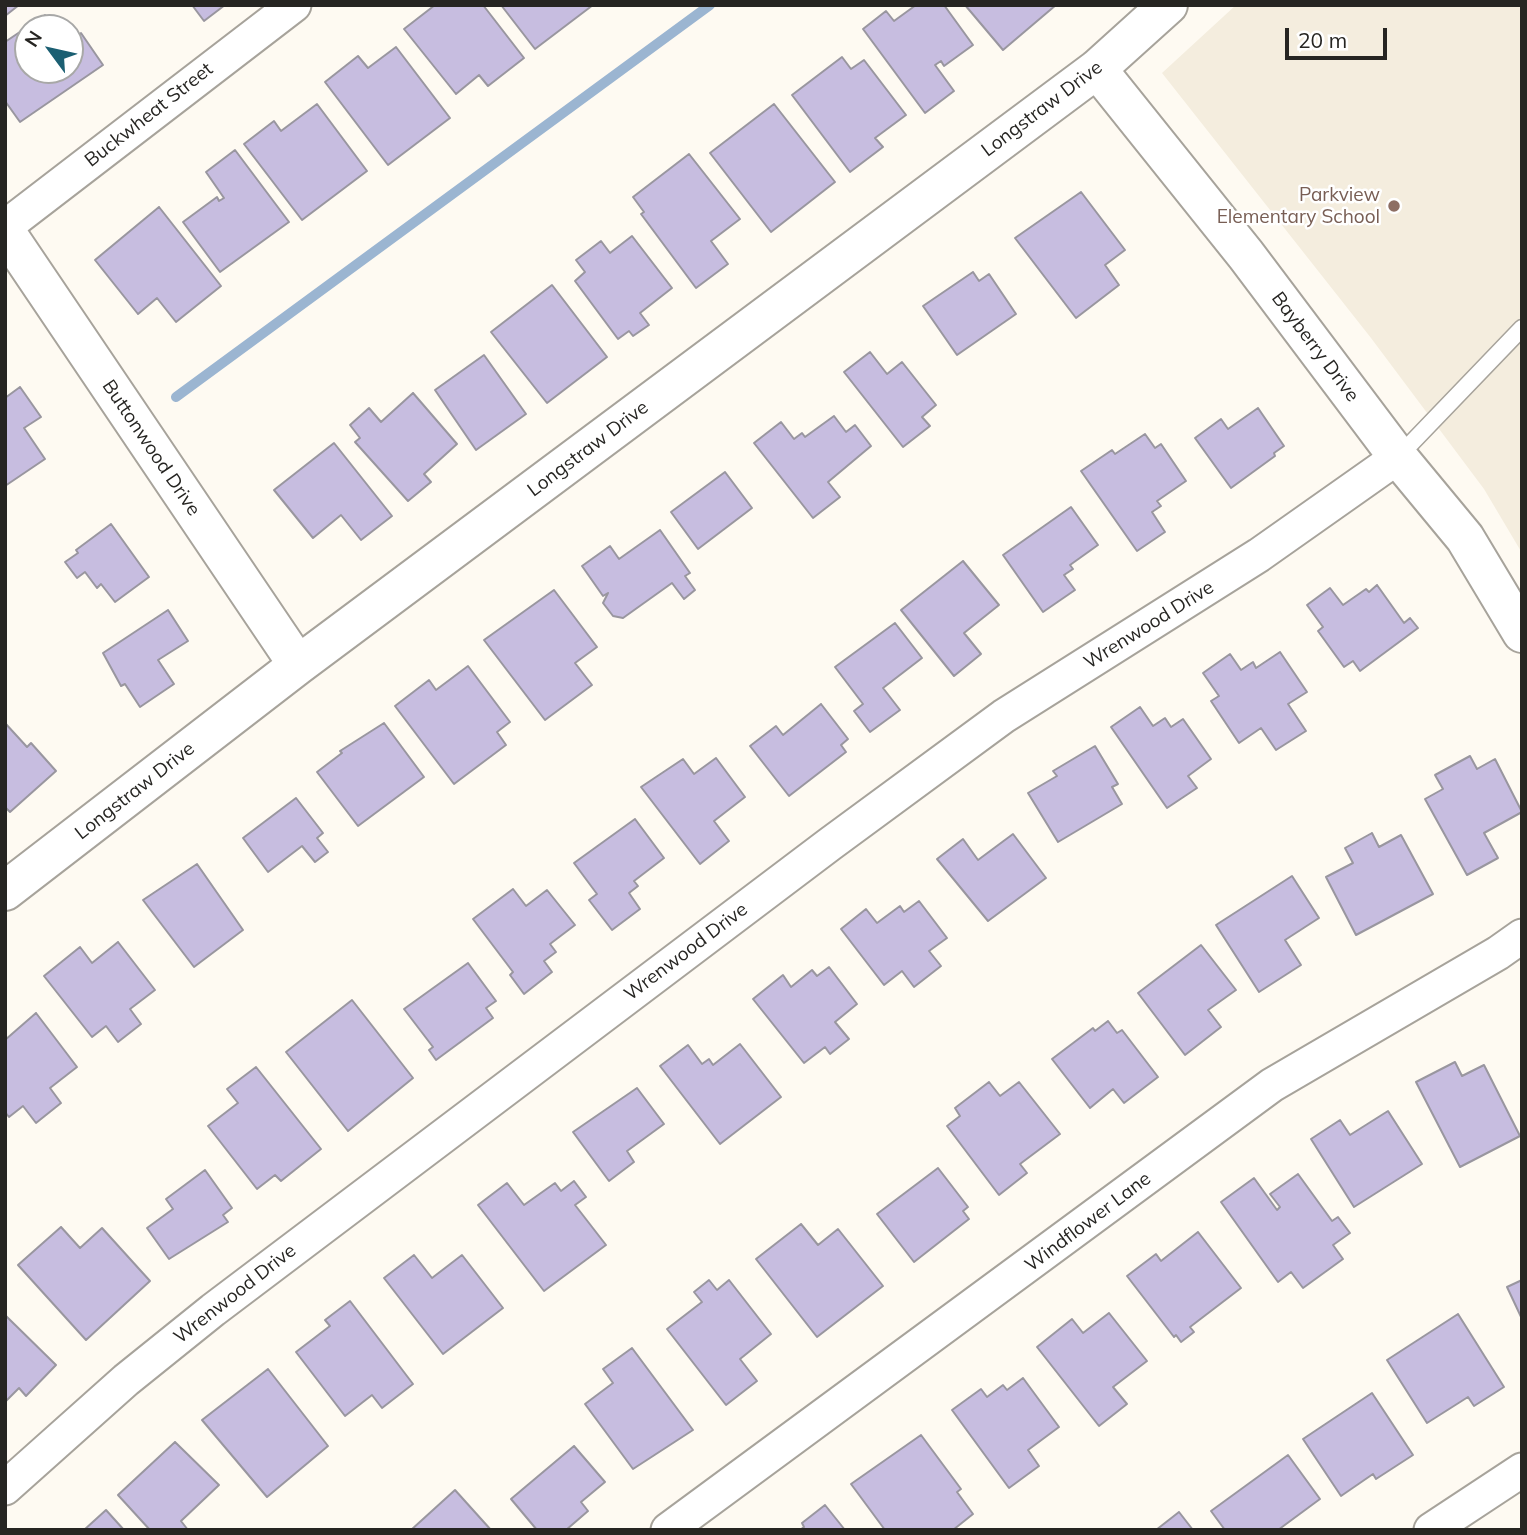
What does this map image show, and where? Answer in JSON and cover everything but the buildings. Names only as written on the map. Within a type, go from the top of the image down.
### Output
[{"type":"street","name":"Buckwheat Street","points":[[5,229],[238,45],[294,5]]},
{"type":"street","name":"Longstraw Drive","points":[[5,891],[298,665],[1097,69],[1168,5]]},
{"type":"street","name":"Bayberry Drive","points":[[1097,69],[1246,255],[1398,457],[1465,538],[1522,633]]},
{"type":"street","name":"Buttonwood Drive","points":[[5,229],[298,665]]},
{"type":"street","name":"Wrenwood Drive","points":[[5,1488],[126,1380],[213,1310],[841,836],[1004,716],[1259,555],[1398,457]]},
{"type":"street","name":"Windflower Lane","points":[[668,1530],[1272,1085],[1498,953],[1522,936]]},
{"type":"street","points":[[1431,1530],[1522,1469]]},
{"type":"lane","points":[[1398,457],[1522,328]]},
{"type":"shaded area","name":"Parkview Elementary School","points":[[1236,5],[1522,5],[1522,553],[1484,489],[1371,338],[1162,73]]},
{"type":"waterway","points":[[176,397],[710,5]]},
{"type":"place","name":"Parkview Elementary School","points":[[1394,206]]}]
